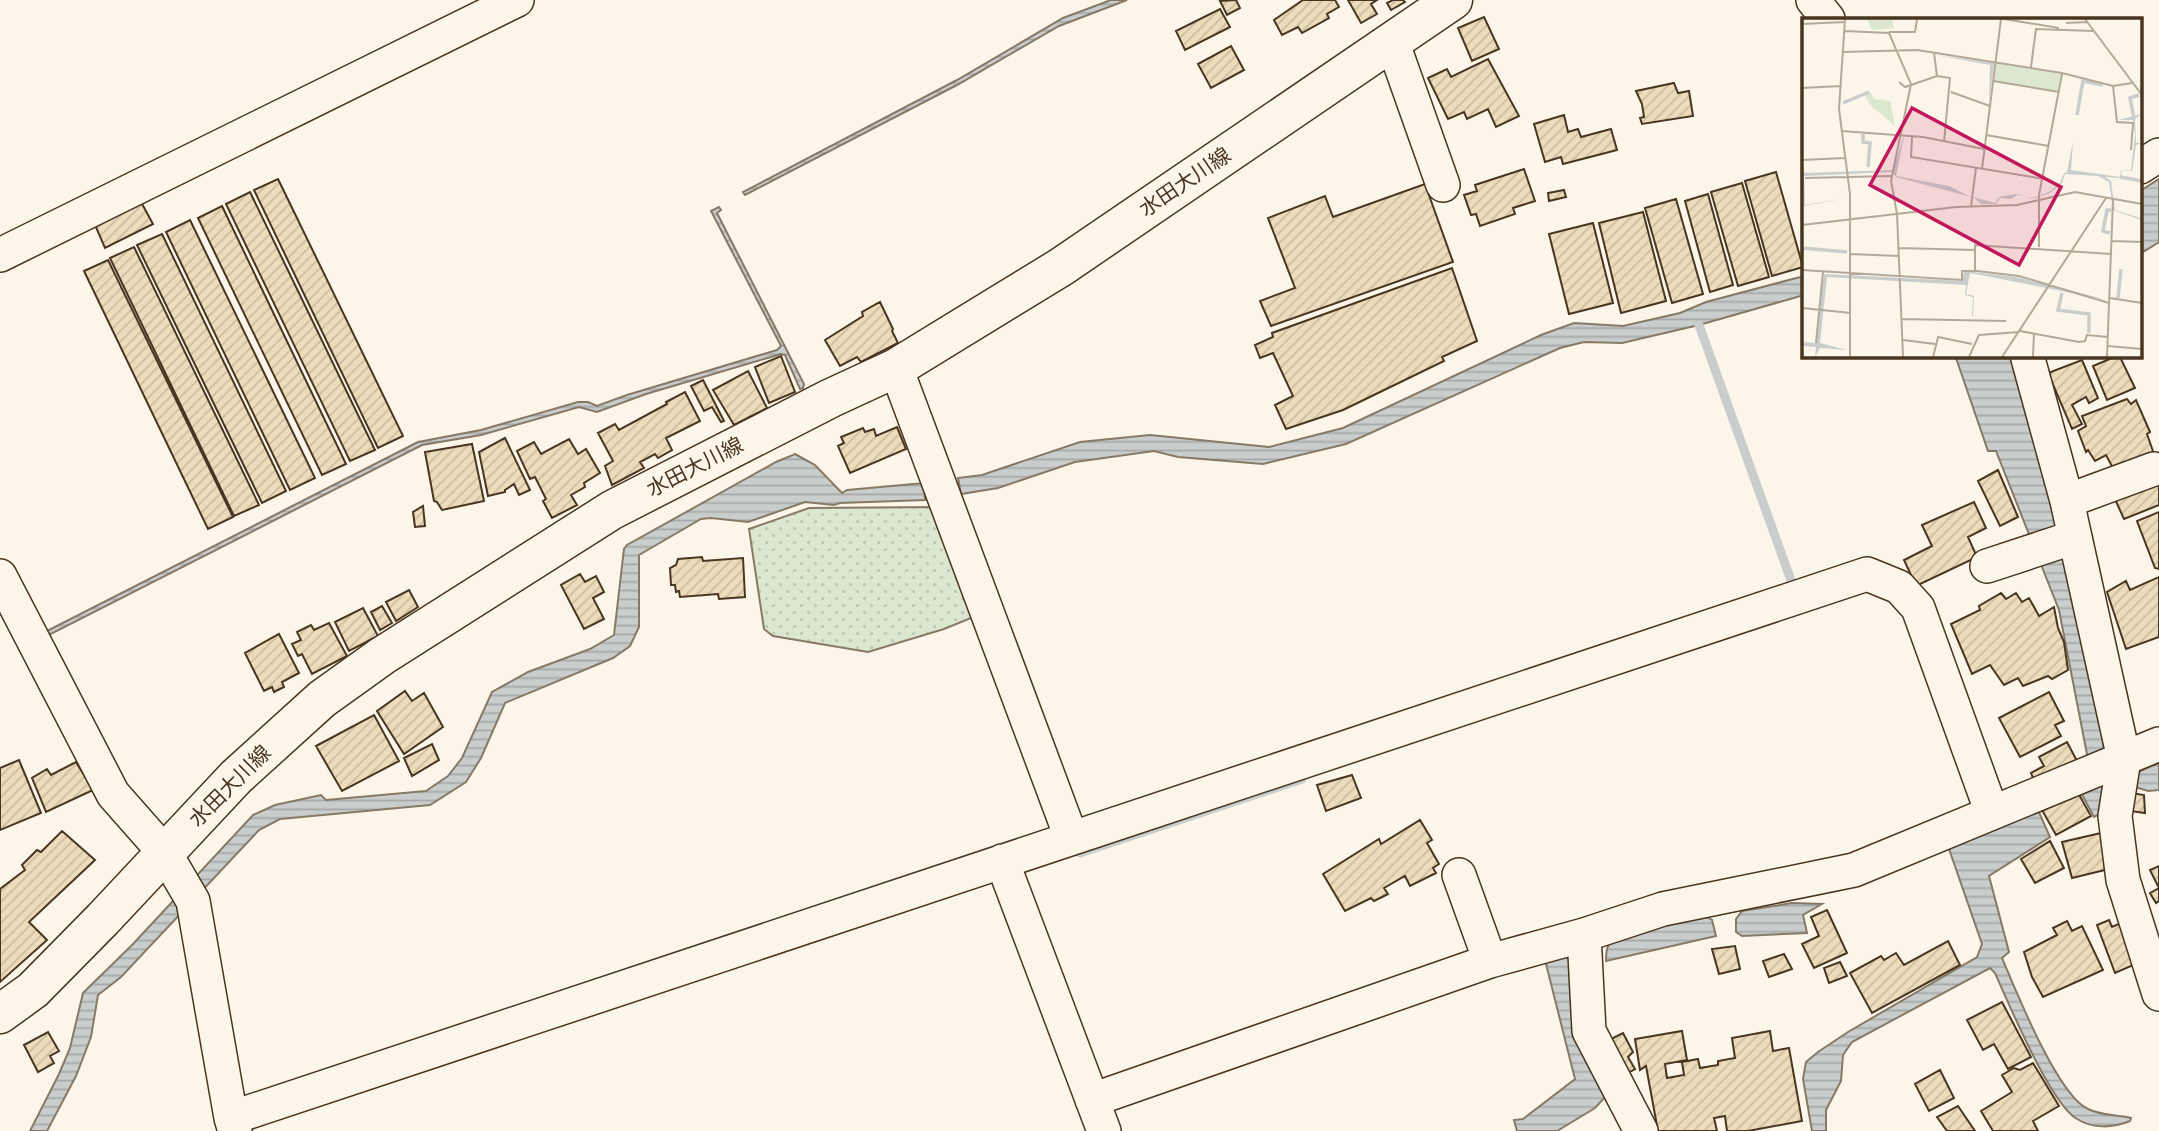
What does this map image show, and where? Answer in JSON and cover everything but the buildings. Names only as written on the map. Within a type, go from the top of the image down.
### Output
[{"type":"main road","name":"水田大川線","points":[[0,1014],[33,990],[246,768],[322,699],[382,656],[612,510],[831,398],[896,368],[1060,267],[1453,0]]},
{"type":"street","points":[[0,255],[517,0]]},
{"type":"street","points":[[1812,0],[1827,18]]},
{"type":"street","points":[[1392,41],[1443,185]]},
{"type":"street","points":[[2142,166],[2159,155]]},
{"type":"street","points":[[2028,357],[2067,501],[2056,543],[2123,759],[2115,816],[2123,880],[2154,959],[2159,994]]},
{"type":"street","points":[[896,368],[1071,837]]},
{"type":"street","points":[[2067,501],[2154,470]]},
{"type":"street","points":[[1987,566],[2056,543]]},
{"type":"street","points":[[0,576],[113,793],[165,853],[189,893],[233,1124],[1071,837],[1867,574],[1899,587],[1918,608],[1992,813]]},
{"type":"street","points":[[1092,1100],[1490,961],[1584,935],[1663,909],[1854,870],[2159,744]]},
{"type":"street","points":[[1002,861],[1104,1131]]},
{"type":"street","points":[[1459,875],[1490,961]]},
{"type":"street","points":[[1584,935],[1589,1031],[1641,1131]]},
{"type":"green space","points":[[938,507],[976,616],[944,629],[868,652],[773,636],[764,629],[749,529],[809,508]]},
{"type":"shaded area","points":[[1111,0],[1127,0],[1059,26],[957,85],[745,195],[743,192],[957,80],[1063,18]]},
{"type":"shaded area","points":[[2159,179],[2159,242],[2142,253],[2142,190]]},
{"type":"shaded area","points":[[719,207],[721,210],[717,213],[804,384],[803,388],[800,389],[785,355],[781,354],[646,394],[597,412],[579,407],[481,435],[422,445],[47,636],[45,632],[418,442],[481,430],[578,402],[597,406],[777,350],[781,346],[711,211]]},
{"type":"shaded area","points":[[1802,277],[1802,296],[1699,325],[1622,343],[1584,342],[1560,348],[1346,444],[1263,464],[1178,457],[1154,451],[1075,462],[998,488],[961,494],[958,478],[982,475],[1080,442],[1150,435],[1269,447],[1343,428],[1541,335],[1574,323],[1623,326],[1680,313],[1706,302]]},
{"type":"shaded area","points":[[1956,357],[2014,357],[2058,525],[2103,739],[2107,810],[2094,817],[2079,789],[2092,780],[2059,610],[1996,451],[1988,451]]},
{"type":"shaded area","points":[[795,454],[815,465],[842,493],[847,490],[924,483],[925,500],[834,505],[805,502],[748,522],[701,519],[639,555],[639,627],[630,646],[613,658],[505,703],[481,758],[466,782],[430,805],[280,819],[259,830],[121,977],[98,995],[91,1037],[76,1076],[47,1131],[30,1131],[70,1048],[83,993],[133,944],[253,815],[275,805],[321,795],[326,800],[426,791],[448,776],[462,758],[492,692],[528,672],[590,649],[614,635],[624,549],[627,545]]},
{"type":"shaded area","points":[[2159,763],[2159,790],[2138,788],[2134,781],[2140,771]]},
{"type":"shaded area","points":[[2038,810],[2050,837],[1989,876],[2009,952],[2002,958],[2039,1041],[2064,1085],[2076,1100],[2088,1109],[2131,1118],[2130,1121],[2096,1126],[2077,1119],[2066,1109],[2043,1074],[1995,973],[1990,968],[1852,1042],[1843,1055],[1841,1081],[1826,1110],[1826,1131],[1812,1131],[1803,1079],[1806,1062],[1848,1032],[1977,957],[1982,944],[1948,846]]},
{"type":"shaded area","points":[[1792,903],[1822,904],[1803,915],[1807,933],[1742,936],[1736,932],[1736,919],[1742,911]]},
{"type":"shaded area","points":[[1707,917],[1712,920],[1716,936],[1606,961],[1609,944],[1622,934]]},
{"type":"shaded area","points":[[1565,949],[1579,970],[1606,1096],[1595,1108],[1557,1131],[1517,1131],[1514,1120],[1523,1119],[1575,1079],[1544,956]]},
{"type":"waterway","points":[[1699,325],[1792,583]]},
{"type":"waterway","points":[[1080,853],[1302,779]]}]
